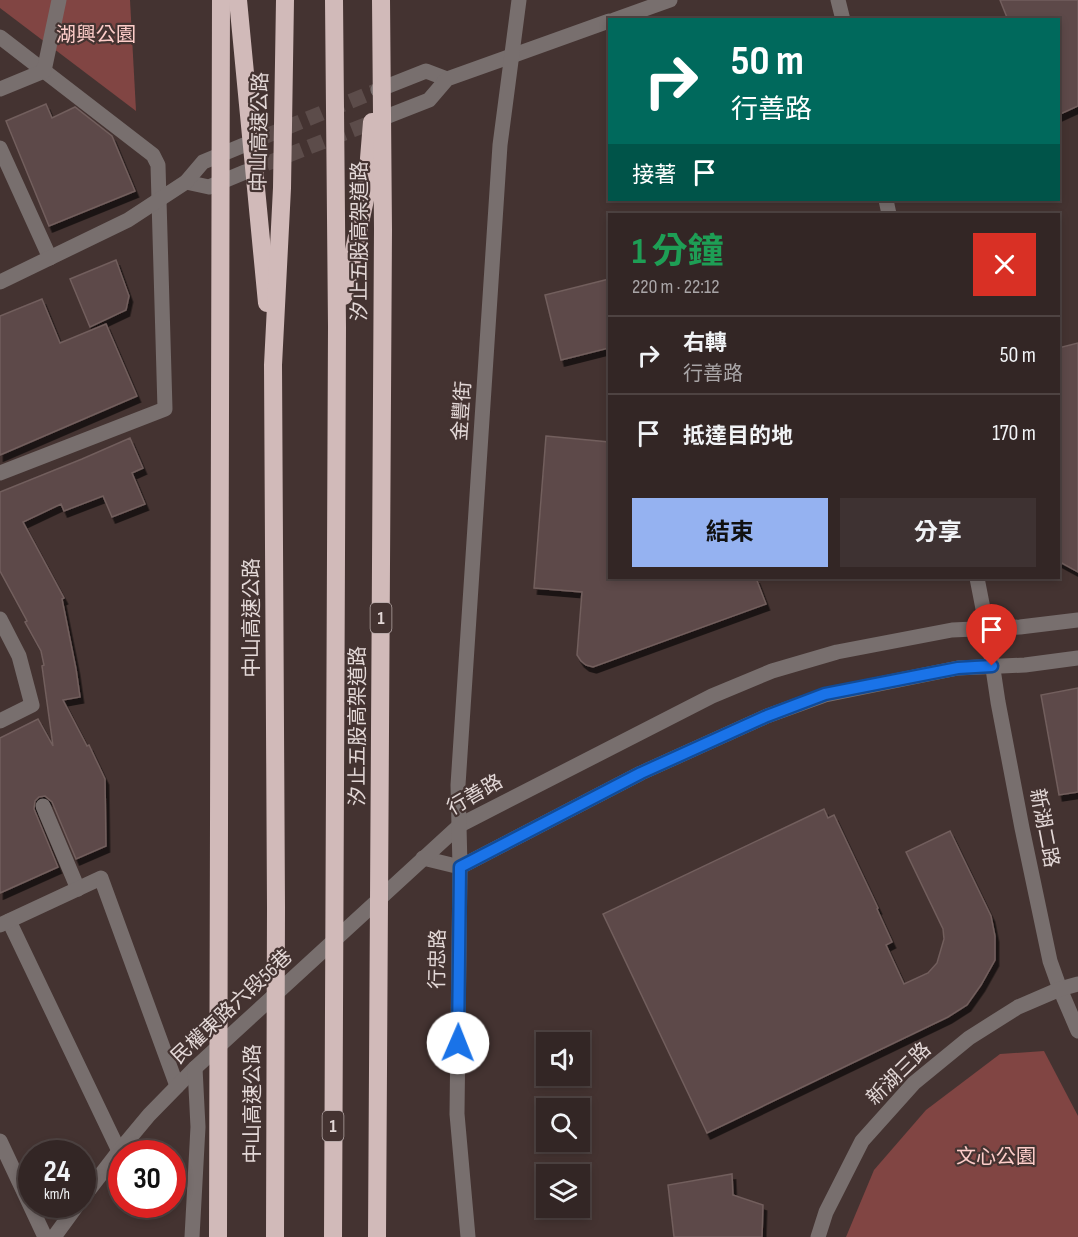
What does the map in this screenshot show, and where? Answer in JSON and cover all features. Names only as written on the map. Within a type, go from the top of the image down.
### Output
[{"type":"highway","points":[[218,1237],[221,0]]},
{"type":"highway","points":[[238,0],[273,365]]},
{"type":"highway","name":"中山高速公路","points":[[275,1237],[276,876],[273,365],[282,188],[285,0]]},
{"type":"highway","name":"1","points":[[333,1237],[337,327],[334,0]]},
{"type":"highway","points":[[337,327],[366,195],[381,0]]},
{"type":"highway","name":"汐止五股高架道路","points":[[377,1237],[383,241],[381,0]]},
{"type":"street","points":[[44,71],[59,0]]},
{"type":"street","name":"金豐街","points":[[460,825],[458,784],[500,145],[519,0]]},
{"type":"street","points":[[620,18],[670,0]]},
{"type":"street","points":[[838,0],[842,18]]},
{"type":"street","points":[[378,120],[429,100],[447,78],[608,21]]},
{"type":"street","points":[[0,37],[153,155],[158,165],[165,409],[0,473]]},
{"type":"street","points":[[0,89],[44,71]]},
{"type":"street","points":[[378,90],[426,71],[447,78]]},
{"type":"street","points":[[0,282],[128,220],[186,183],[203,162],[244,145]]},
{"type":"street","points":[[0,148],[50,258]]},
{"type":"street","points":[[186,183],[209,186],[245,172]]},
{"type":"street","name":"新湖二路","points":[[977,579],[1022,828],[1050,960],[1078,1031]]},
{"type":"street","points":[[0,619],[19,656],[32,705],[0,721]]},
{"type":"street","name":"行善路","points":[[423,858],[460,825],[712,696],[772,671],[837,652],[952,630],[1020,627],[1078,620]]},
{"type":"street","points":[[423,858],[460,867],[641,773],[767,716],[825,694],[958,668],[1025,665],[1078,658]]},
{"type":"street","points":[[43,806],[78,889]]},
{"type":"street","name":"行忠路","points":[[460,825],[457,1114],[468,1237]]},
{"type":"street","name":"民權東路六段56巷","points":[[128,1140],[195,1068],[423,858]]},
{"type":"street","points":[[113,1140],[4,923],[101,878],[177,1086]]},
{"type":"street","name":"新湖三路","points":[[818,1237],[826,1212],[862,1142],[914,1083],[969,1038],[1018,1007],[1078,984]]},
{"type":"street","points":[[192,1237],[198,1127],[195,1068]]},
{"type":"street","points":[[0,1141],[45,1237]]},
{"type":"street","name":"民權東路六段56巷","points":[[96,1181],[108,1165]]},
{"type":"street","points":[[54,1237],[68,1218]]},
{"type":"green space","name":"湖興公園","points":[[0,0],[130,0],[136,111],[0,8]]},
{"type":"green space","name":"文心公園","points":[[1044,1051],[1078,1116],[1078,1237],[846,1237],[874,1170],[926,1110],[1000,1054]]},
{"type":"building","points":[[1000,0],[1078,0],[1078,106],[1060,114],[1060,18],[1007,18]]},
{"type":"building","points":[[46,104],[52,118],[75,107],[112,136],[135,191],[49,226],[6,121]]},
{"type":"building","points":[[116,260],[129,296],[126,310],[90,327],[70,279]]},
{"type":"building","points":[[608,279],[608,348],[561,360],[545,295]]},
{"type":"building","points":[[42,299],[60,343],[106,324],[137,396],[0,455],[0,316]]},
{"type":"building","points":[[1078,343],[1078,572],[1060,562],[1060,348]]},
{"type":"building","points":[[546,436],[608,442],[608,579],[756,579],[766,604],[593,667],[586,665],[577,655],[582,592],[534,588]]},
{"type":"building","points":[[130,438],[143,468],[132,473],[145,504],[112,517],[103,496],[64,511],[61,504],[23,522],[64,598],[62,599],[80,697],[63,700],[87,746],[89,745],[105,779],[106,846],[76,859],[52,802],[45,796],[39,797],[35,801],[34,809],[58,867],[0,893],[0,738],[38,719],[53,746],[41,651],[0,571],[0,492]]},
{"type":"building","points":[[1078,688],[1078,792],[1059,795],[1041,695]]},
{"type":"building","points":[[824,809],[828,818],[834,815],[878,908],[892,942],[886,945],[904,984],[928,973],[937,963],[944,939],[943,929],[906,852],[950,831],[991,916],[995,936],[995,960],[967,1005],[948,1017],[707,1133],[603,914]]},
{"type":"building","points":[[732,1174],[733,1195],[763,1205],[762,1237],[674,1237],[668,1185]]},
{"type":"tunnel","points":[[244,145],[378,90]]},
{"type":"tunnel","points":[[245,172],[378,120]]},
{"type":"route","points":[[458,1043],[460,867],[641,773],[767,716],[825,694],[958,668],[992,666]]}]
